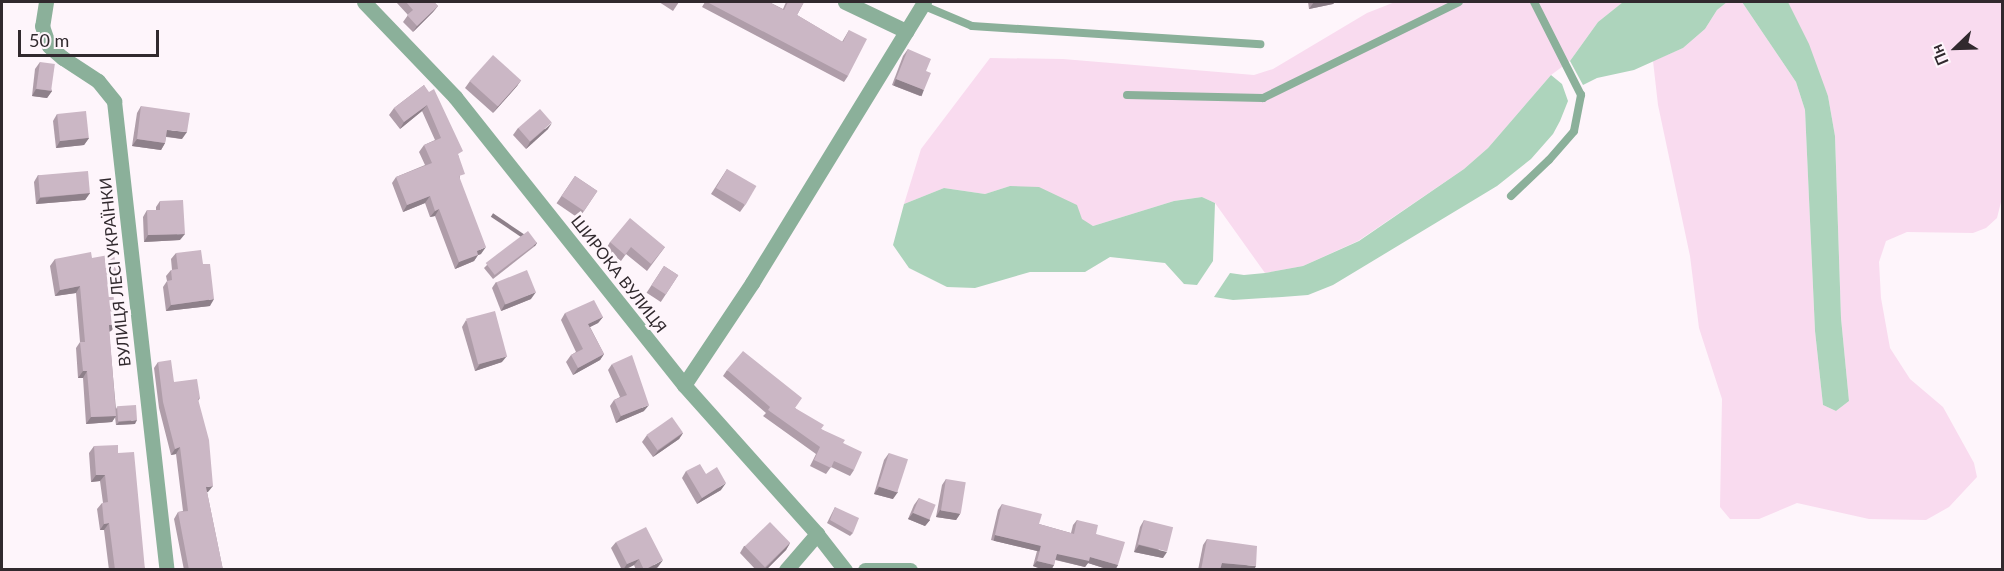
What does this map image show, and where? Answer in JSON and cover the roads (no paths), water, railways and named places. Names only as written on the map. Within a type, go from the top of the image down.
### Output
[{"type":"street","name":"ВУЛИЦЯ ЛЕСІ УКРАЇНКИ","points":[[46,2],[42,26],[49,46],[98,81],[114,101],[167,570]]},
{"type":"street","name":"ШИРОКА ВУЛИЦЯ","points":[[364,2],[455,97],[684,385],[817,534],[845,570]]},
{"type":"street","points":[[845,2],[906,31]]},
{"type":"street","points":[[684,385],[752,283],[923,3]]},
{"type":"street","points":[[786,570],[817,534]]},
{"type":"street","points":[[865,570],[910,570]]},
{"type":"lane","points":[[1127,95],[1263,98],[1459,2]]},
{"type":"lane","points":[[1510,196],[1549,160],[1574,131],[1581,95],[1534,2]]},
{"type":"lane","points":[[923,3],[972,26],[1260,44]]}]
